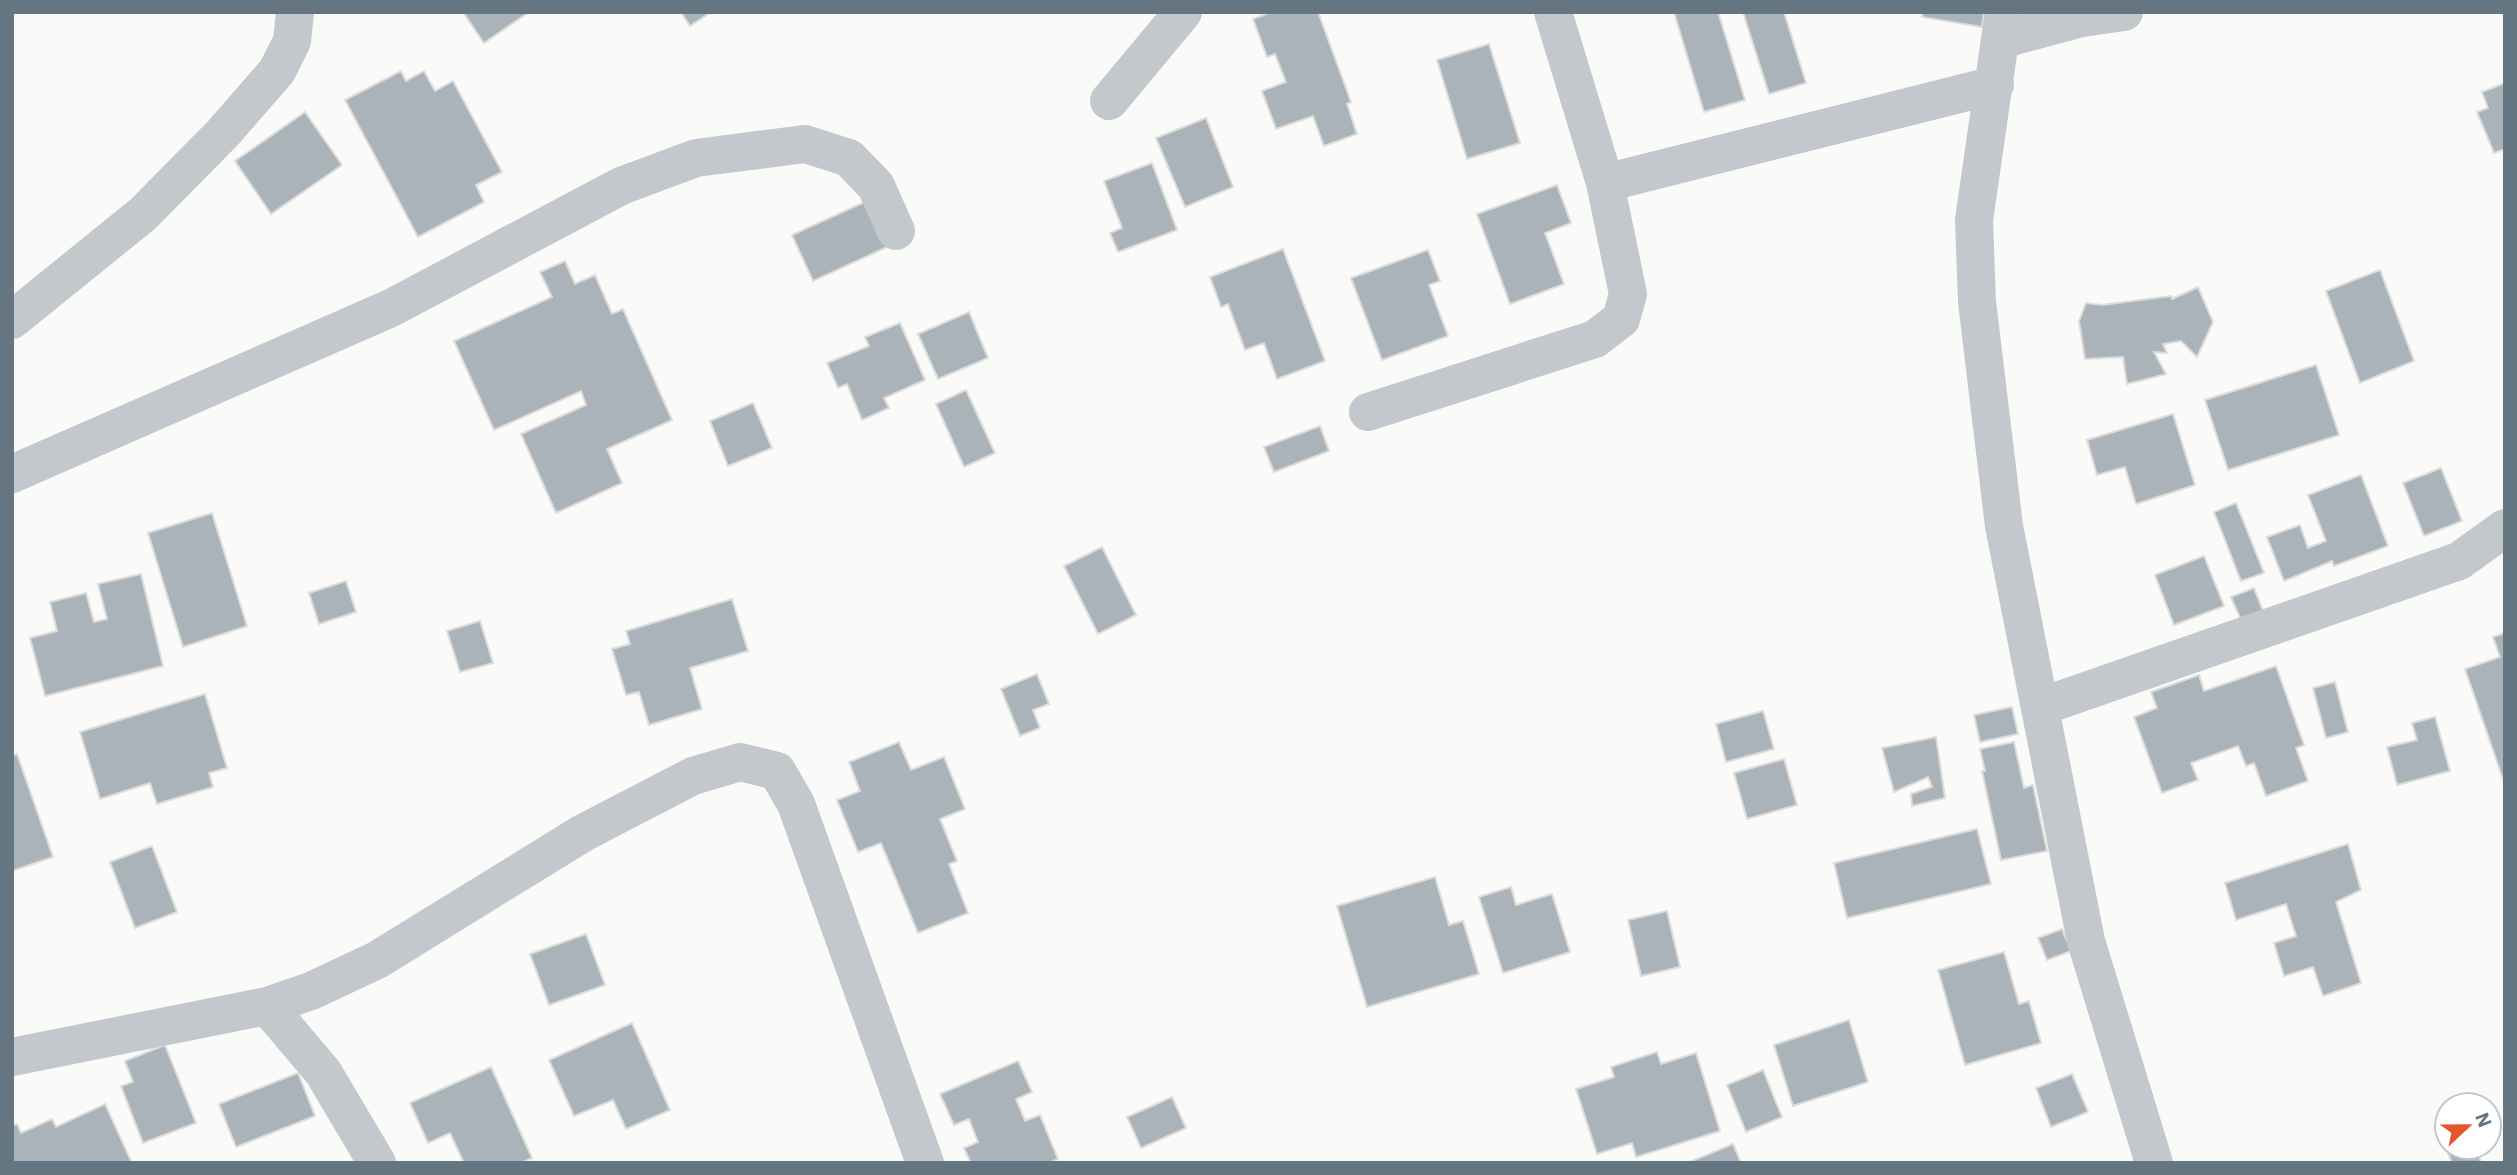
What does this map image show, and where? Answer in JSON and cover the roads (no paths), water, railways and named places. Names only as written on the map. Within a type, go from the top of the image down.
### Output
[{"type":"street","points":[[12,320],[143,214],[223,133],[277,71],[292,41],[295,12]]},
{"type":"street","points":[[1109,102],[1183,12]]},
{"type":"street","points":[[1368,412],[1595,340],[1622,319],[1629,294],[1605,183],[1553,12]]},
{"type":"street","points":[[2124,12],[2002,26],[1974,220],[1977,302],[2004,526],[2086,941],[2154,1163]]},
{"type":"street","points":[[1605,183],[1995,85]]},
{"type":"street","points":[[12,474],[391,308],[621,186],[696,158],[805,144],[849,158],[876,186],[896,231]]},
{"type":"street","points":[[2040,707],[2459,561],[2505,528]]},
{"type":"street","points":[[12,1057],[267,1006],[311,992],[377,960],[583,833],[693,776],[740,762],[777,771],[796,804],[925,1163]]},
{"type":"street","points":[[267,1006],[323,1072],[377,1163]]}]
